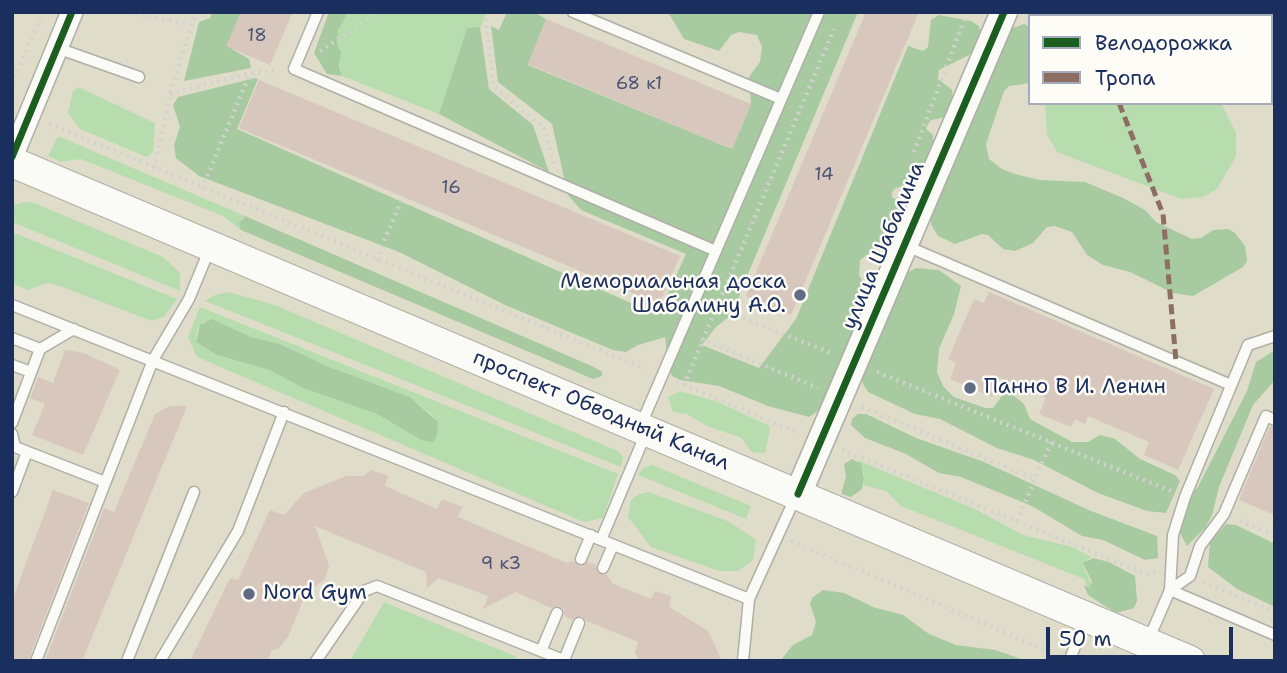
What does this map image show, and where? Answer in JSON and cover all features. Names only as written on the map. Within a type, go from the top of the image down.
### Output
[{"type":"main road","name":"проспект Обводный Канал","points":[[12,159],[1190,661]]},
{"type":"street","points":[[12,159],[72,12]]},
{"type":"street","name":"улица Шабалина","points":[[798,494],[1004,12]]},
{"type":"lane","points":[[318,12],[294,69],[716,251]]},
{"type":"lane","points":[[573,12],[781,99]]},
{"type":"lane","points":[[581,559],[596,537],[644,428],[662,376],[818,12]]},
{"type":"lane","points":[[57,48],[139,77]]},
{"type":"lane","points":[[904,245],[1231,385]]},
{"type":"lane","points":[[36,661],[152,360],[189,299],[211,246]]},
{"type":"lane","points":[[12,305],[749,599]]},
{"type":"lane","points":[[12,423],[15,405],[40,349],[74,329]]},
{"type":"lane","points":[[1147,643],[1170,590],[1173,535],[1185,497],[1231,385],[1248,345],[1275,336]]},
{"type":"lane","points":[[12,338],[40,349]]},
{"type":"lane","points":[[12,365],[31,372]]},
{"type":"lane","points":[[160,661],[238,531],[284,412]]},
{"type":"lane","points":[[1170,590],[1190,576],[1200,546],[1224,514],[1266,416],[1275,420]]},
{"type":"lane","points":[[12,434],[15,447],[105,482]]},
{"type":"lane","points":[[12,492],[27,452]]},
{"type":"lane","points":[[127,661],[194,492]]},
{"type":"lane","points":[[743,661],[749,599],[798,494]]},
{"type":"lane","points":[[603,568],[613,545]]},
{"type":"lane","points":[[316,661],[364,591],[377,586],[541,651],[551,658],[565,660],[579,623]]},
{"type":"lane","points":[[1170,590],[1275,635]]},
{"type":"lane","points":[[541,651],[557,613]]},
{"type":"lane","points":[[1070,661],[1087,617]]},
{"type":"path","points":[[12,84],[43,12]]},
{"type":"path","points":[[128,12],[191,26]]},
{"type":"path","points":[[154,168],[170,94],[196,12]]},
{"type":"path","points":[[485,12],[494,87],[544,128],[559,184]]},
{"type":"path","points":[[684,385],[835,25]]},
{"type":"path","points":[[202,189],[250,73]]},
{"type":"path","points":[[29,116],[1146,574],[1170,570]]},
{"type":"path","points":[[376,260],[403,197]]},
{"type":"path","points":[[717,309],[1185,497]]},
{"type":"path","points":[[1017,521],[1051,442]]},
{"type":"path","points":[[1224,514],[1275,536]]},
{"type":"path","points":[[778,536],[1070,661]]},
{"type":"path","points":[[1190,576],[1275,612]]},
{"type":"green space","points":[[212,12],[241,12],[227,46],[249,59],[251,68],[184,81],[199,22],[210,18]]},
{"type":"green space","points":[[329,12],[348,12],[338,30],[337,44],[341,52],[339,66],[342,76],[327,74],[314,53]]},
{"type":"green space","points":[[348,12],[486,12],[481,27],[467,28],[439,114],[342,76],[336,44],[338,26]]},
{"type":"green space","points":[[507,12],[534,12],[546,19],[528,65],[732,149],[751,104],[749,77],[760,62],[762,47],[757,35],[739,32],[731,35],[719,51],[684,39],[668,12],[858,12],[734,313],[716,327],[702,345],[759,368],[796,319],[908,46],[923,51],[928,47],[931,20],[939,15],[971,21],[979,26],[981,34],[971,54],[939,70],[938,79],[952,90],[953,99],[946,117],[931,120],[926,129],[933,135],[933,149],[923,182],[896,188],[892,192],[892,197],[903,204],[906,212],[892,247],[872,251],[860,260],[859,275],[870,294],[822,408],[809,417],[768,406],[719,386],[680,380],[672,376],[665,337],[638,345],[626,352],[613,350],[505,305],[399,252],[199,176],[176,158],[174,145],[180,127],[173,105],[178,97],[255,78],[258,79],[237,129],[658,315],[686,254],[581,210],[568,195],[552,124],[498,82],[491,26],[499,30]]},
{"type":"green space","points":[[1024,24],[1028,26],[1028,83],[1009,86],[1004,91],[986,144],[989,159],[1002,169],[1018,175],[1040,180],[1085,182],[1123,198],[1145,210],[1156,222],[1192,239],[1201,238],[1213,230],[1228,229],[1235,233],[1245,246],[1247,261],[1243,267],[1193,296],[1173,293],[1130,272],[1103,265],[1087,255],[1072,232],[1055,226],[1047,227],[1033,243],[1015,251],[1003,249],[988,235],[982,234],[955,244],[938,236],[931,224],[931,211],[1010,29]]},
{"type":"green space","points":[[480,27],[489,89],[533,125],[549,172],[439,114],[467,28]]},
{"type":"green space","points":[[78,87],[155,123],[153,152],[147,157],[80,129],[68,113],[73,91]]},
{"type":"green space","points":[[1045,105],[1222,105],[1236,133],[1236,156],[1217,189],[1203,197],[1181,199],[1057,152],[1047,135]]},
{"type":"green space","points":[[58,136],[245,216],[241,219],[241,230],[223,216],[81,159],[61,162],[48,156]]},
{"type":"green space","points":[[34,203],[163,257],[180,273],[180,291],[12,222],[12,205]]},
{"type":"green space","points":[[245,216],[596,368],[602,372],[602,376],[593,379],[241,230],[239,223]]},
{"type":"green space","points":[[12,232],[177,299],[164,317],[152,321],[57,285],[47,283],[28,290],[12,283]]},
{"type":"green space","points":[[916,268],[939,270],[961,286],[954,314],[939,349],[937,372],[943,386],[954,397],[985,408],[993,408],[1005,392],[1024,404],[1030,419],[1072,442],[1088,442],[1100,435],[1115,439],[1140,459],[1175,475],[1180,481],[1166,513],[1147,511],[1098,493],[1034,460],[997,448],[940,419],[915,414],[868,392],[862,382],[862,368],[893,307],[903,275]]},
{"type":"green space","points":[[229,292],[275,305],[618,451],[623,457],[621,467],[205,301],[215,295]]},
{"type":"green space","points":[[200,307],[618,474],[603,518],[584,522],[197,357],[188,337]],"holes":[[[205,321],[280,344],[327,366],[410,397],[433,416],[438,429],[421,440],[377,414],[303,388],[269,370],[217,355],[196,342],[197,330]]]},
{"type":"green space","points":[[212,319],[251,337],[280,344],[327,366],[410,397],[438,422],[437,436],[433,442],[421,440],[377,414],[303,388],[269,370],[217,355],[196,342],[200,325]]},
{"type":"green space","points":[[1275,350],[1275,380],[1253,405],[1219,487],[1212,515],[1205,528],[1187,546],[1179,531],[1191,494],[1198,487],[1247,391],[1256,362]]},
{"type":"green space","points":[[680,391],[715,401],[768,425],[770,429],[765,453],[751,452],[742,438],[707,426],[687,414],[673,412],[668,397]]},
{"type":"green space","points":[[858,414],[866,414],[916,438],[984,462],[1091,511],[1157,536],[1158,558],[1145,560],[1103,540],[1082,536],[1032,506],[961,477],[939,473],[906,454],[865,438],[851,425],[852,419]]},
{"type":"green space","points":[[852,459],[861,464],[864,479],[862,489],[851,497],[842,494],[842,490],[846,477],[844,464]]},
{"type":"green space","points":[[857,460],[975,509],[1023,535],[1072,547],[1091,557],[1083,564],[1092,586],[1088,589],[1084,579],[901,506],[886,491],[864,485],[864,474]]},
{"type":"green space","points":[[652,465],[751,506],[746,519],[638,475],[643,468]]},
{"type":"green space","points":[[649,492],[730,522],[756,540],[753,560],[738,571],[719,571],[651,547],[628,517],[631,500],[639,494]]},
{"type":"green space","points":[[1226,524],[1236,525],[1275,544],[1275,607],[1237,589],[1208,567],[1210,542]]},
{"type":"green space","points":[[1093,558],[1109,562],[1135,576],[1137,601],[1134,608],[1116,613],[1088,595],[1084,585],[1089,588],[1092,582],[1083,563]]},
{"type":"green space","points":[[823,590],[844,593],[873,607],[903,615],[929,634],[956,645],[995,650],[1027,661],[780,661],[793,645],[812,635],[816,622],[810,604],[812,598]]},
{"type":"green space","points":[[384,602],[515,656],[518,661],[350,661]]},
{"type":"building","points":[[241,12],[293,12],[270,65],[226,46]]},
{"type":"building","points":[[866,12],[919,12],[791,315],[746,296]]},
{"type":"building","points":[[546,19],[751,104],[732,149],[528,64]]},
{"type":"building","points":[[259,80],[680,256],[659,304],[239,128]]},
{"type":"building","points":[[989,292],[1214,389],[1178,470],[1144,455],[1149,442],[1088,416],[1085,424],[1075,419],[1071,427],[1039,414],[1046,398],[1000,378],[992,397],[950,379],[956,363],[948,359],[974,299],[984,303]]},
{"type":"building","points":[[65,350],[84,353],[120,370],[83,455],[32,435],[45,404],[30,398],[38,377],[53,383]]},
{"type":"building","points":[[170,406],[187,406],[82,661],[45,661],[104,508],[114,512],[155,414]]},
{"type":"building","points":[[1270,426],[1275,428],[1275,515],[1239,500]]},
{"type":"building","points":[[371,470],[388,476],[385,486],[437,509],[442,499],[462,507],[458,517],[567,563],[573,561],[581,567],[588,562],[596,565],[597,573],[607,575],[613,584],[651,599],[655,591],[671,596],[669,607],[708,631],[722,661],[640,661],[635,653],[638,642],[581,616],[572,620],[564,616],[564,609],[559,606],[551,608],[516,592],[483,609],[488,596],[439,578],[427,588],[426,572],[315,526],[329,566],[324,580],[306,593],[288,637],[278,649],[272,650],[267,661],[190,661],[230,578],[238,580],[270,510],[284,515],[304,493],[346,476],[364,476]]},
{"type":"building","points":[[53,490],[89,503],[28,661],[12,661],[12,601]]},
{"type":"marked path","points":[[1120,105],[1163,214],[1176,361]]},
{"type":"cycle path","points":[[12,157],[72,12]]},
{"type":"cycle path","points":[[798,494],[1004,12]]},
{"type":"place","name":"Мемориальная доска Шабалину А.О.","points":[[800,295]]},
{"type":"place","name":"Панно В И. Ленин","points":[[970,388]]},
{"type":"place","name":"Nord Gym","points":[[249,594]]}]
